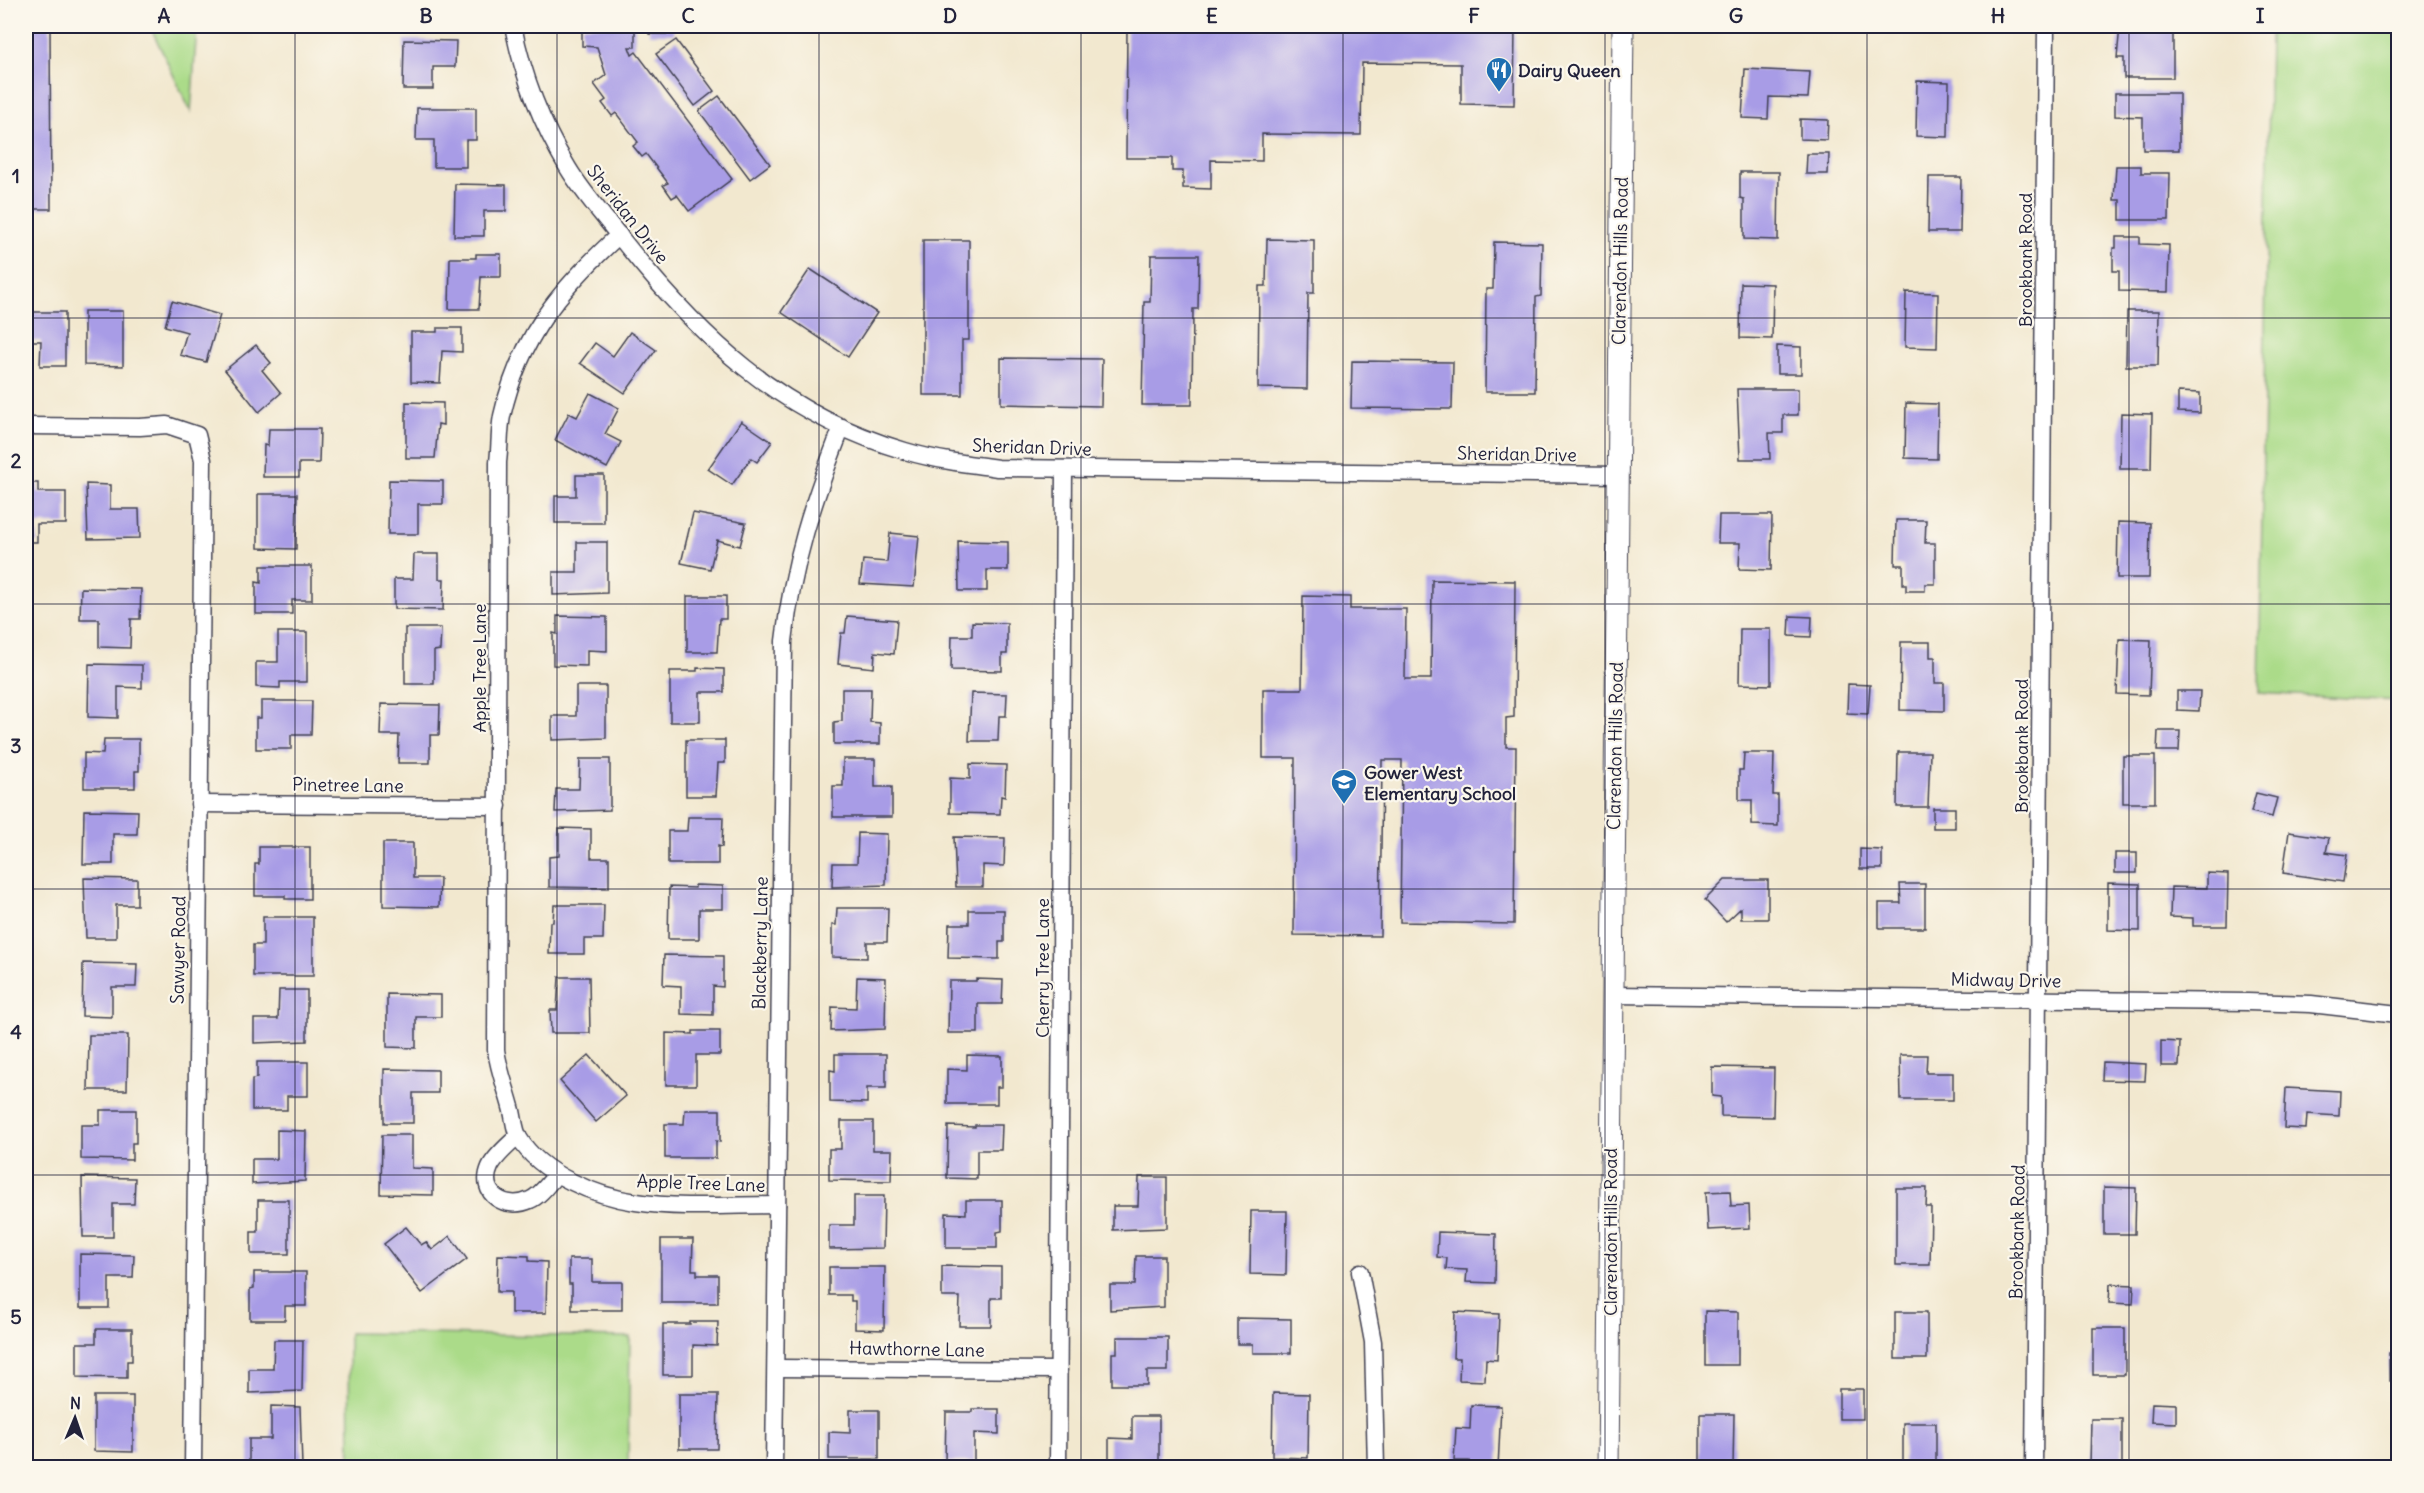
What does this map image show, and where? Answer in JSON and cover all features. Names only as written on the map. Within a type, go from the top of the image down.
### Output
[{"type":"street","name":"Sheridan Drive","points":[[513,26],[517,47],[540,115],[569,169],[619,235],[686,315],[715,344],[778,392],[842,427],[883,444],[952,462],[998,468],[1618,475]]},
{"type":"street","name":"Clarendon Hills Road","points":[[1608,1467],[1623,26]]},
{"type":"street","name":"Brookbank Road","points":[[2034,1467],[2046,26]]},
{"type":"street","name":"Apple Tree Lane","points":[[619,235],[570,282],[535,330],[523,352],[502,419],[498,462],[496,1050],[518,1136],[532,1155],[556,1175],[603,1193],[635,1202],[777,1205]]},
{"type":"street","name":"Sawyer Road","points":[[26,426],[140,427],[167,425],[197,435],[203,460],[193,1467]]},
{"type":"street","name":"Blackberry Lane","points":[[774,1467],[784,640],[797,555],[810,512],[842,427]]},
{"type":"street","name":"Cherry Tree Lane","points":[[1058,1467],[1064,469]]},
{"type":"street","name":"Pinetree Lane","points":[[199,804],[498,806]]},
{"type":"street","name":"Midway Drive","points":[[1612,995],[2301,1004],[2398,1014]]},
{"type":"street","points":[[518,1136],[490,1168],[488,1185],[496,1199],[511,1205],[531,1200],[556,1175]]},
{"type":"street","points":[[1360,1272],[1373,1342],[1376,1467]]},
{"type":"street","name":"Hawthorne Lane","points":[[776,1368],[1059,1370]]},
{"type":"green space","points":[[150,26],[197,26],[191,112]]},
{"type":"green space","points":[[2270,31],[2398,31],[2398,701],[2259,693]]},
{"type":"green space","points":[[349,1333],[630,1337],[628,1467],[350,1467]]},
{"type":"building","points":[[26,26],[50,26],[51,209],[26,209]]},
{"type":"building","points":[[582,26],[635,26],[635,47],[629,47],[632,55],[636,52],[732,179],[689,211],[677,195],[672,198],[663,185],[668,183],[646,154],[642,157],[633,146],[638,142],[616,113],[612,116],[602,103],[606,100],[594,84],[606,75],[597,47],[582,46]]},
{"type":"building","points":[[649,26],[674,26],[674,34],[649,34]]},
{"type":"building","points":[[1127,26],[1515,26],[1514,105],[1461,104],[1461,64],[1362,63],[1361,135],[1262,134],[1262,161],[1211,160],[1211,189],[1183,188],[1183,171],[1172,171],[1172,158],[1126,158]]},
{"type":"building","points":[[2120,26],[2144,26],[2144,31],[2173,31],[2173,78],[2124,78],[2124,58],[2117,58]]},
{"type":"building","points":[[404,40],[456,41],[455,67],[433,67],[433,89],[403,89]]},
{"type":"building","points":[[676,40],[714,91],[695,106],[656,54]]},
{"type":"building","points":[[1745,69],[1810,72],[1808,98],[1769,97],[1768,119],[1742,118]]},
{"type":"building","points":[[1917,81],[1949,82],[1948,137],[1916,136]]},
{"type":"building","points":[[2115,93],[2179,93],[2179,150],[2143,150],[2143,117],[2115,116]]},
{"type":"building","points":[[719,96],[770,164],[750,179],[699,111]]},
{"type":"building","points":[[417,108],[476,108],[476,140],[466,140],[466,167],[434,167],[434,140],[416,140]]},
{"type":"building","points":[[1800,119],[1828,120],[1827,140],[1800,139]]},
{"type":"building","points":[[1807,154],[1829,154],[1828,174],[1806,174]]},
{"type":"building","points":[[2116,166],[2141,166],[2141,173],[2170,173],[2169,220],[2120,220],[2120,200],[2114,200]]},
{"type":"building","points":[[1740,172],[1779,172],[1778,240],[1744,239],[1744,199],[1740,198]]},
{"type":"building","points":[[1929,177],[1961,177],[1960,232],[1928,232]]},
{"type":"building","points":[[455,184],[506,185],[506,211],[484,211],[484,236],[454,236]]},
{"type":"building","points":[[2116,237],[2140,237],[2140,244],[2169,245],[2168,292],[2119,291],[2119,271],[2113,271],[2113,248],[2116,248]]},
{"type":"building","points":[[1267,239],[1314,240],[1314,293],[1308,293],[1307,389],[1258,388],[1259,286],[1266,286]]},
{"type":"building","points":[[923,240],[969,240],[969,340],[962,340],[962,395],[923,395]]},
{"type":"building","points":[[1494,242],[1542,243],[1541,296],[1536,297],[1535,392],[1485,392],[1486,289],[1493,289]]},
{"type":"building","points":[[476,254],[501,254],[501,277],[481,277],[479,309],[449,309],[450,258],[476,258]]},
{"type":"building","points":[[1151,255],[1199,255],[1198,309],[1193,309],[1192,405],[1142,405],[1144,302],[1150,302]]},
{"type":"building","points":[[810,269],[877,313],[848,357],[781,312]]},
{"type":"building","points":[[1741,283],[1773,284],[1772,339],[1740,338]]},
{"type":"building","points":[[1906,292],[1938,293],[1937,348],[1905,347]]},
{"type":"building","points":[[172,301],[220,315],[206,362],[180,355],[187,332],[165,326]]},
{"type":"building","points":[[84,311],[123,311],[123,366],[84,365]]},
{"type":"building","points":[[2127,311],[2159,311],[2158,366],[2126,366]]},
{"type":"building","points":[[26,312],[65,312],[65,366],[40,366],[41,341],[26,341]]},
{"type":"building","points":[[437,328],[462,328],[462,352],[442,351],[440,383],[411,382],[411,332],[437,332]]},
{"type":"building","points":[[630,332],[656,350],[625,393],[580,363],[595,343],[613,356]]},
{"type":"building","points":[[256,345],[271,363],[262,370],[281,393],[259,412],[225,370]]},
{"type":"building","points":[[1777,346],[1801,347],[1801,374],[1777,374]]},
{"type":"building","points":[[1001,358],[1102,359],[1101,406],[1001,404]]},
{"type":"building","points":[[1352,361],[1453,362],[1452,409],[1351,408]]},
{"type":"building","points":[[1737,389],[1798,389],[1798,415],[1783,415],[1783,433],[1769,433],[1770,459],[1740,459]]},
{"type":"building","points":[[2178,392],[2200,393],[2200,413],[2178,412]]},
{"type":"building","points":[[590,393],[619,408],[605,434],[621,442],[607,468],[555,440],[569,413],[577,417]]},
{"type":"building","points":[[406,402],[443,403],[443,425],[438,424],[435,458],[406,458]]},
{"type":"building","points":[[1906,403],[1938,404],[1937,459],[1905,458]]},
{"type":"building","points":[[2121,413],[2152,414],[2151,469],[2120,469]]},
{"type":"building","points":[[741,421],[772,442],[757,462],[751,458],[732,485],[708,469]]},
{"type":"building","points":[[269,429],[320,429],[319,463],[299,463],[299,477],[263,477],[264,445],[268,446]]},
{"type":"building","points":[[576,475],[604,475],[604,523],[555,523],[555,496],[576,496]]},
{"type":"building","points":[[389,480],[443,481],[443,504],[418,504],[418,534],[388,534]]},
{"type":"building","points":[[26,483],[38,483],[38,492],[66,492],[66,524],[37,524],[37,542],[26,542]]},
{"type":"building","points":[[86,484],[110,485],[110,509],[139,509],[140,538],[88,539]]},
{"type":"building","points":[[258,494],[297,494],[296,549],[258,548]]},
{"type":"building","points":[[693,513],[746,523],[740,546],[717,540],[710,569],[681,563]]},
{"type":"building","points":[[1719,515],[1772,515],[1771,570],[1739,569],[1740,543],[1718,543]]},
{"type":"building","points":[[1896,520],[1926,520],[1925,543],[1935,543],[1935,584],[1925,584],[1925,591],[1906,591],[1906,584],[1903,584],[1903,565],[1895,565]]},
{"type":"building","points":[[2118,522],[2150,523],[2149,578],[2117,578]]},
{"type":"building","points":[[890,533],[919,536],[914,587],[860,584],[863,560],[887,562]]},
{"type":"building","points":[[958,541],[1008,542],[1008,570],[987,570],[987,591],[959,591]]},
{"type":"building","points":[[577,542],[607,542],[607,593],[553,595],[553,572],[577,572]]},
{"type":"building","points":[[414,554],[439,554],[439,579],[444,579],[443,610],[394,609],[394,579],[413,579]]},
{"type":"building","points":[[261,566],[312,566],[312,600],[292,600],[292,614],[256,614],[256,582],[261,583]]},
{"type":"building","name":"Gower West Elementary School","points":[[1432,580],[1515,581],[1514,717],[1506,718],[1506,747],[1516,747],[1514,924],[1400,922],[1402,760],[1382,760],[1380,936],[1294,935],[1295,758],[1263,758],[1263,689],[1302,689],[1303,596],[1350,597],[1350,609],[1406,609],[1405,679],[1431,679]]},
{"type":"building","points":[[81,588],[141,589],[140,619],[131,619],[130,648],[99,647],[99,619],[80,619]]},
{"type":"building","points":[[687,596],[726,596],[726,619],[719,619],[717,652],[687,652]]},
{"type":"building","points":[[557,616],[607,617],[607,651],[587,650],[587,666],[553,665],[553,633],[557,634]]},
{"type":"building","points":[[847,616],[897,620],[894,654],[875,652],[874,668],[838,664],[841,633],[845,633]]},
{"type":"building","points":[[1790,616],[1812,617],[1811,637],[1789,636]]},
{"type":"building","points":[[972,622],[1007,623],[1007,654],[1002,654],[1002,671],[951,670],[952,636],[972,636]]},
{"type":"building","points":[[405,628],[441,628],[440,650],[434,651],[434,684],[405,684]]},
{"type":"building","points":[[1740,629],[1771,629],[1771,685],[1739,684]]},
{"type":"building","points":[[278,632],[307,632],[307,682],[280,682],[280,688],[256,687],[256,662],[278,662]]},
{"type":"building","points":[[2119,639],[2151,640],[2149,695],[2117,694]]},
{"type":"building","points":[[1901,642],[1930,642],[1930,657],[1935,657],[1935,683],[1944,683],[1944,711],[1900,710]]},
{"type":"building","points":[[89,664],[142,665],[142,688],[118,687],[118,718],[88,717]]},
{"type":"building","points":[[697,668],[724,669],[724,692],[700,692],[700,722],[670,722],[670,671],[697,671]]},
{"type":"building","points":[[1848,684],[1870,685],[1868,714],[1847,713]]},
{"type":"building","points":[[576,686],[606,686],[606,738],[552,740],[552,716],[576,716]]},
{"type":"building","points":[[842,689],[871,689],[870,722],[880,723],[880,744],[834,744],[834,722],[842,721]]},
{"type":"building","points":[[2177,691],[2200,691],[2199,711],[2177,710]]},
{"type":"building","points":[[971,693],[1007,694],[1006,716],[999,716],[998,741],[969,741]]},
{"type":"building","points":[[261,701],[312,701],[311,735],[291,735],[291,749],[256,749],[256,718],[261,718]]},
{"type":"building","points":[[381,704],[440,705],[439,735],[430,735],[430,763],[398,763],[399,735],[380,735]]},
{"type":"building","points":[[2158,731],[2180,731],[2179,751],[2157,751]]},
{"type":"building","points":[[104,739],[139,739],[139,771],[135,771],[135,788],[84,788],[84,753],[103,754]]},
{"type":"building","points":[[686,740],[725,740],[725,763],[718,763],[716,796],[686,796]]},
{"type":"building","points":[[1898,752],[1930,752],[1928,807],[1897,807]]},
{"type":"building","points":[[1744,753],[1774,753],[1773,795],[1778,795],[1778,826],[1752,825],[1752,800],[1739,800],[1739,770],[1743,770]]},
{"type":"building","points":[[2123,756],[2155,756],[2155,803],[2123,803]]},
{"type":"building","points":[[580,759],[610,759],[610,810],[555,812],[556,789],[579,789]]},
{"type":"building","points":[[843,759],[875,759],[875,787],[892,787],[892,817],[833,817],[833,786],[843,786]]},
{"type":"building","points":[[970,764],[1006,765],[1005,797],[1001,796],[1000,814],[950,813],[950,778],[970,779]]},
{"type":"building","points":[[2256,793],[2277,798],[2272,817],[2251,812]]},
{"type":"building","points":[[1933,808],[1955,808],[1955,828],[1933,828]]},
{"type":"building","points":[[84,810],[138,811],[137,834],[113,834],[113,864],[83,864]]},
{"type":"building","points":[[688,817],[723,817],[722,847],[718,846],[718,864],[668,864],[668,831],[687,831]]},
{"type":"building","points":[[559,828],[591,829],[591,858],[609,858],[609,888],[549,887],[549,857],[559,856]]},
{"type":"building","points":[[2289,832],[2329,838],[2326,852],[2347,855],[2343,882],[2283,873]]},
{"type":"building","points":[[858,833],[887,834],[886,885],[832,887],[833,863],[857,863]]},
{"type":"building","points":[[954,837],[1005,838],[1004,866],[983,865],[983,887],[956,887]]},
{"type":"building","points":[[383,843],[413,843],[413,878],[440,878],[439,907],[383,906]]},
{"type":"building","points":[[259,847],[310,847],[310,899],[255,896],[255,864],[259,864]]},
{"type":"building","points":[[1860,849],[1882,850],[1882,869],[1860,869]]},
{"type":"building","points":[[2115,853],[2137,853],[2137,873],[2115,873]]},
{"type":"building","points":[[2207,873],[2228,874],[2227,926],[2193,926],[2193,918],[2170,917],[2171,887],[2207,888]]},
{"type":"building","points":[[84,878],[137,879],[137,905],[116,905],[116,938],[86,938]]},
{"type":"building","points":[[1725,880],[1768,880],[1768,919],[1741,919],[1741,908],[1726,922],[1705,900]]},
{"type":"building","points":[[2108,883],[2140,884],[2140,931],[2108,930]]},
{"type":"building","points":[[1900,884],[1925,884],[1925,928],[1879,928],[1879,903],[1901,903]]},
{"type":"building","points":[[695,885],[723,886],[723,909],[699,909],[699,939],[668,939],[669,887],[695,888]]},
{"type":"building","points":[[554,905],[604,905],[603,939],[584,939],[584,954],[549,954],[550,922],[553,922]]},
{"type":"building","points":[[837,908],[888,908],[887,942],[867,942],[867,958],[832,957],[832,925],[836,925]]},
{"type":"building","points":[[969,910],[1004,910],[1004,942],[999,942],[999,959],[948,958],[949,924],[969,924]]},
{"type":"building","points":[[263,917],[313,917],[313,976],[253,976],[253,945],[263,945]]},
{"type":"building","points":[[664,955],[723,956],[723,987],[713,986],[713,1015],[681,1014],[681,986],[663,985]]},
{"type":"building","points":[[83,963],[137,964],[136,987],[112,987],[112,1017],[82,1016]]},
{"type":"building","points":[[559,977],[589,977],[590,1033],[551,1033],[550,1010],[557,1010]]},
{"type":"building","points":[[857,977],[886,978],[885,1029],[831,1031],[832,1007],[856,1008]]},
{"type":"building","points":[[976,979],[1003,980],[1002,1004],[978,1004],[978,1033],[948,1033],[949,981],[976,981]]},
{"type":"building","points":[[279,990],[307,990],[307,1041],[254,1043],[254,1019],[278,1019]]},
{"type":"building","points":[[387,994],[441,995],[441,1017],[416,1017],[416,1048],[387,1047]]},
{"type":"building","points":[[693,1031],[720,1031],[720,1055],[696,1055],[696,1085],[666,1085],[666,1033],[693,1034]]},
{"type":"building","points":[[89,1035],[128,1035],[127,1090],[88,1090]]},
{"type":"building","points":[[2161,1041],[2180,1042],[2179,1066],[2161,1066]]},
{"type":"building","points":[[835,1054],[886,1054],[886,1088],[867,1088],[867,1103],[830,1102],[830,1070],[835,1071]]},
{"type":"building","points":[[589,1055],[626,1096],[596,1122],[560,1081]]},
{"type":"building","points":[[967,1055],[1002,1056],[1002,1087],[997,1087],[997,1104],[947,1104],[947,1069],[967,1070]]},
{"type":"building","points":[[1900,1055],[1927,1055],[1926,1073],[1953,1073],[1953,1100],[1901,1100]]},
{"type":"building","points":[[257,1062],[308,1062],[308,1096],[287,1096],[287,1110],[252,1110],[252,1079],[257,1078]]},
{"type":"building","points":[[2103,1062],[2146,1064],[2145,1081],[2102,1080]]},
{"type":"building","points":[[1712,1067],[1774,1068],[1773,1117],[1721,1116],[1721,1097],[1712,1096]]},
{"type":"building","points":[[384,1069],[438,1070],[438,1093],[413,1093],[413,1123],[384,1123]]},
{"type":"building","points":[[2286,1088],[2340,1091],[2339,1116],[2307,1114],[2306,1129],[2284,1128]]},
{"type":"building","points":[[100,1110],[136,1110],[136,1143],[132,1143],[132,1160],[81,1159],[81,1125],[100,1125]]},
{"type":"building","points":[[685,1110],[720,1110],[720,1142],[716,1141],[716,1158],[665,1158],[665,1124],[684,1124]]},
{"type":"building","points":[[841,1121],[873,1121],[873,1150],[892,1150],[891,1181],[829,1180],[829,1149],[841,1149]]},
{"type":"building","points":[[975,1125],[1002,1125],[1001,1150],[977,1150],[977,1179],[947,1178],[948,1126],[975,1127]]},
{"type":"building","points":[[277,1130],[306,1131],[305,1181],[252,1184],[252,1159],[277,1159]]},
{"type":"building","points":[[382,1135],[412,1135],[412,1168],[433,1169],[433,1195],[381,1194]]},
{"type":"building","points":[[82,1177],[135,1178],[134,1204],[113,1204],[113,1237],[83,1237]]},
{"type":"building","points":[[1139,1177],[1167,1177],[1167,1228],[1113,1230],[1113,1206],[1138,1206]]},
{"type":"building","points":[[2104,1187],[2136,1188],[2135,1234],[2104,1234]]},
{"type":"building","points":[[1896,1188],[1927,1188],[1926,1207],[1931,1207],[1930,1265],[1896,1265]]},
{"type":"building","points":[[1730,1191],[1731,1206],[1749,1205],[1750,1228],[1708,1230],[1706,1192]]},
{"type":"building","points":[[854,1196],[884,1196],[883,1248],[829,1249],[829,1225],[854,1225]]},
{"type":"building","points":[[258,1200],[289,1200],[289,1254],[251,1254],[251,1232],[258,1232]]},
{"type":"building","points":[[966,1200],[1002,1200],[1002,1231],[997,1232],[997,1248],[946,1248],[946,1213],[966,1214]]},
{"type":"building","points":[[1251,1211],[1287,1211],[1286,1275],[1250,1274]]},
{"type":"building","points":[[406,1227],[421,1245],[426,1242],[432,1250],[450,1236],[467,1259],[422,1293],[384,1244]]},
{"type":"building","points":[[1438,1232],[1496,1234],[1495,1283],[1466,1282],[1467,1270],[1446,1269],[1447,1258],[1437,1257]]},
{"type":"building","points":[[661,1239],[693,1239],[692,1270],[697,1270],[697,1275],[718,1275],[718,1303],[661,1303]]},
{"type":"building","points":[[80,1254],[134,1255],[133,1278],[109,1278],[109,1308],[80,1308]]},
{"type":"building","points":[[498,1255],[529,1256],[529,1261],[547,1262],[546,1313],[511,1313],[511,1292],[497,1292]]},
{"type":"building","points":[[1136,1256],[1164,1256],[1164,1307],[1110,1310],[1110,1285],[1135,1285]]},
{"type":"building","points":[[569,1259],[592,1259],[592,1282],[622,1282],[622,1310],[572,1310]]},
{"type":"building","points":[[942,1266],[1001,1267],[1001,1298],[991,1298],[991,1326],[959,1326],[960,1297],[942,1297]]},
{"type":"building","points":[[829,1267],[885,1267],[884,1330],[855,1329],[855,1301],[851,1301],[851,1295],[829,1295]]},
{"type":"building","points":[[254,1272],[306,1272],[306,1306],[285,1306],[285,1320],[250,1320],[250,1289],[254,1288]]},
{"type":"building","points":[[2110,1284],[2134,1285],[2133,1304],[2109,1303]]},
{"type":"building","points":[[1705,1311],[1738,1312],[1738,1365],[1705,1365]]},
{"type":"building","points":[[1455,1312],[1499,1314],[1497,1360],[1486,1359],[1485,1381],[1459,1380],[1460,1358],[1453,1358]]},
{"type":"building","points":[[1895,1312],[1927,1312],[1927,1359],[1895,1359]]},
{"type":"building","points":[[1237,1318],[1291,1319],[1291,1353],[1253,1353],[1253,1344],[1237,1344]]},
{"type":"building","points":[[690,1322],[718,1322],[717,1346],[693,1345],[693,1375],[663,1375],[663,1324],[690,1324]]},
{"type":"building","points":[[2093,1328],[2125,1328],[2125,1375],[2093,1375]]},
{"type":"building","points":[[96,1329],[132,1329],[132,1361],[127,1361],[127,1378],[77,1377],[77,1343],[96,1343]]},
{"type":"building","points":[[1117,1337],[1168,1337],[1168,1371],[1147,1371],[1147,1385],[1112,1385],[1112,1353],[1117,1353]]},
{"type":"building","points":[[274,1340],[303,1340],[302,1391],[249,1393],[249,1369],[273,1369]]},
{"type":"building","points":[[2389,1353],[2398,1353],[2398,1381],[2389,1381]]},
{"type":"building","points":[[1839,1389],[1863,1389],[1863,1419],[1839,1419]]},
{"type":"building","points":[[1273,1393],[1309,1394],[1308,1458],[1272,1457]]},
{"type":"building","points":[[679,1394],[718,1394],[717,1449],[679,1449]]},
{"type":"building","points":[[94,1396],[133,1396],[133,1452],[94,1451]]},
{"type":"building","points":[[2152,1403],[2176,1404],[2176,1423],[2151,1422]]},
{"type":"building","points":[[1471,1405],[1501,1406],[1498,1468],[1469,1468],[1469,1461],[1454,1461],[1456,1428],[1470,1429]]},
{"type":"building","points":[[271,1406],[300,1407],[302,1466],[249,1466],[249,1439],[271,1439]]},
{"type":"building","points":[[972,1409],[999,1409],[999,1434],[974,1433],[974,1462],[945,1462],[946,1412],[972,1412]]},
{"type":"building","points":[[850,1410],[879,1410],[879,1459],[829,1459],[829,1432],[850,1433]]},
{"type":"building","points":[[1700,1414],[1734,1414],[1733,1468],[1700,1467]]},
{"type":"building","points":[[1132,1416],[1159,1416],[1159,1465],[1109,1465],[1109,1438],[1132,1439]]},
{"type":"building","points":[[2091,1419],[2122,1419],[2122,1466],[2090,1466]]},
{"type":"building","points":[[1903,1423],[1936,1423],[1936,1468],[1903,1468]]},
{"type":"place","name":"Dairy Queen","points":[[1499,93]]},
{"type":"place","name":"Gower West Elementary School","points":[[1344,805]]}]
